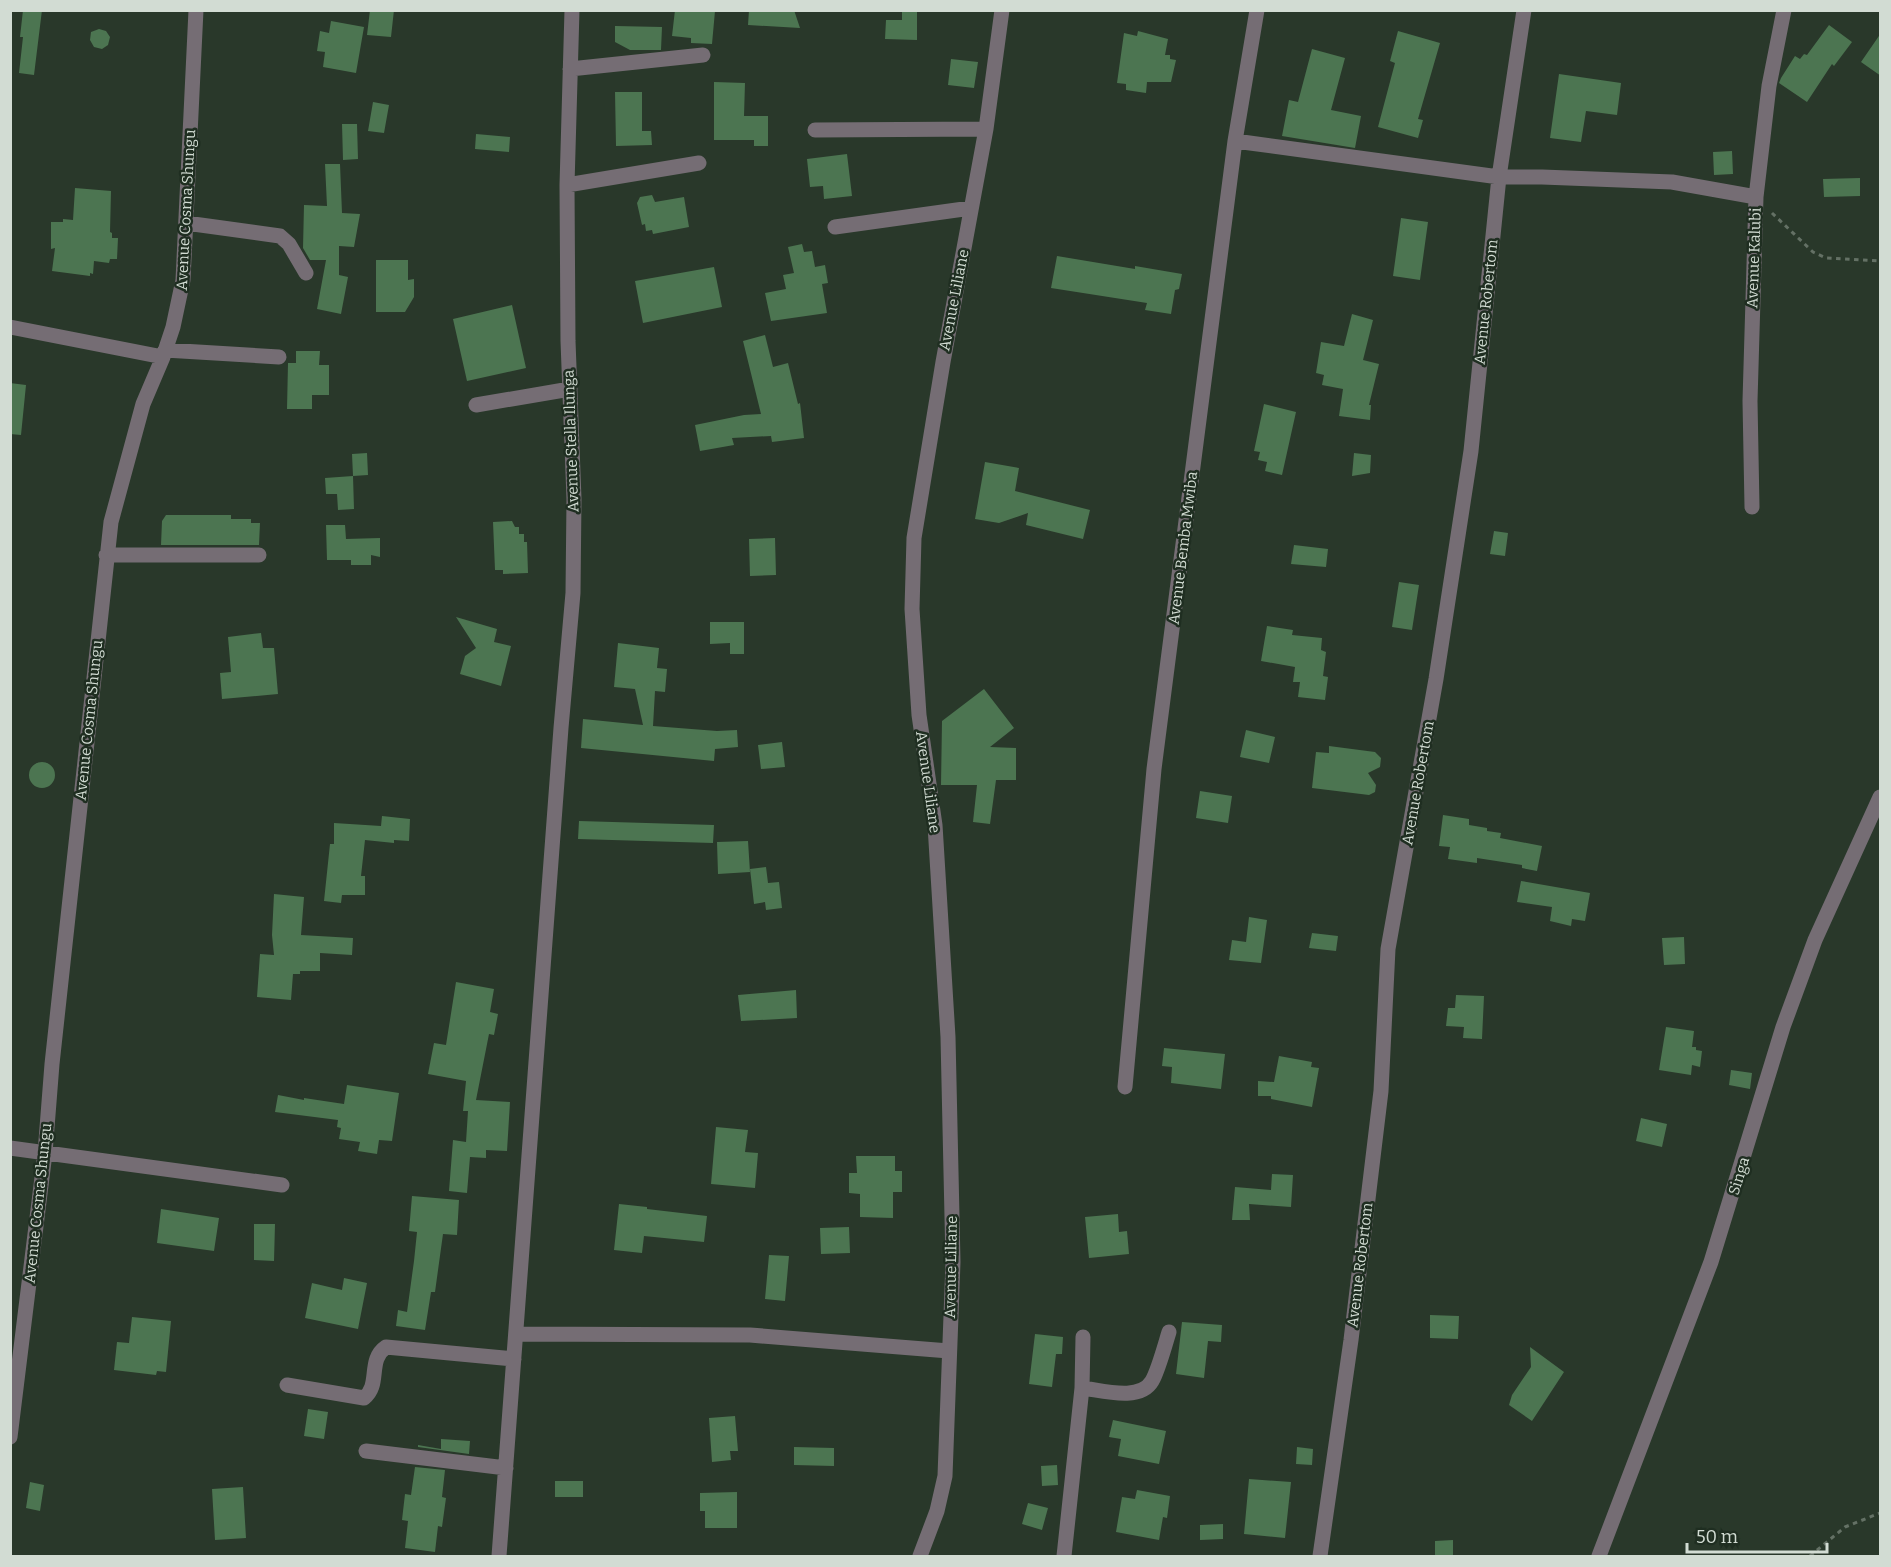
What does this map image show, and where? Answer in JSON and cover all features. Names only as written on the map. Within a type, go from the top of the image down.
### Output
[{"type":"street","name":"Avenue Cosma Shungu","points":[[10,1437],[45,1153],[52,1064],[106,555],[111,522],[142,404],[164,354],[180,302],[183,280],[196,10]]},
{"type":"street","name":"Avenue Stella Ilunga","points":[[499,1557],[573,593],[574,500],[567,185],[572,10]]},
{"type":"street","name":"Avenue Liliane","points":[[921,1557],[937,1511],[945,1476],[953,1262],[948,1037],[935,825],[919,715],[912,609],[914,538],[943,362],[986,129],[1002,10]]},
{"type":"street","name":"Avenue Bemba Mwiba","points":[[1125,1087],[1154,769],[1235,141],[1257,10]]},
{"type":"street","name":"Avenue Robertom","points":[[1320,1557],[1351,1340],[1381,1091],[1384,1064],[1385,973],[1388,949],[1436,679],[1471,451],[1499,177],[1524,10]]},
{"type":"street","name":"Avenue Kalubi","points":[[1752,507],[1750,401],[1755,197],[1769,86],[1784,10]]},
{"type":"street","points":[[570,69],[704,55]]},
{"type":"street","points":[[815,130],[986,129]]},
{"type":"street","points":[[1235,141],[1499,177],[1672,182],[1755,197]]},
{"type":"street","points":[[567,185],[699,163]]},
{"type":"street","points":[[835,227],[971,208]]},
{"type":"street","points":[[186,222],[280,236],[289,244],[306,273]]},
{"type":"street","points":[[10,327],[164,354],[279,357]]},
{"type":"street","points":[[476,405],[570,388]]},
{"type":"street","points":[[106,555],[259,555]]},
{"type":"street","name":"Singa","points":[[1599,1557],[1712,1262],[1783,1027],[1815,940],[1881,797]]},
{"type":"street","points":[[10,1148],[282,1185]]},
{"type":"street","points":[[1082,1388],[1131,1393],[1145,1389],[1152,1380],[1169,1332]]},
{"type":"street","points":[[516,1334],[750,1335],[950,1351]]},
{"type":"street","points":[[1064,1557],[1082,1388],[1083,1337]]},
{"type":"street","points":[[286,1385],[364,1398],[372,1389],[379,1352],[386,1347],[514,1359]]},
{"type":"street","points":[[366,1451],[506,1468]]},
{"type":"path","points":[[1755,197],[1813,252],[1826,258],[1881,261]]},
{"type":"path","points":[[1810,1557],[1845,1527],[1881,1513]]},
{"type":"building","points":[[23,10],[42,10],[34,75],[19,73]]},
{"type":"building","points":[[370,10],[394,10],[391,37],[367,35]]},
{"type":"building","points":[[675,10],[715,11],[712,44],[691,43],[691,38],[672,36]]},
{"type":"building","points":[[749,10],[794,10],[800,28],[748,25]]},
{"type":"building","points":[[902,10],[917,10],[917,40],[885,39],[886,20],[902,20]]},
{"type":"building","points":[[331,21],[364,27],[356,73],[323,67],[325,52],[317,51],[320,31],[329,33]]},
{"type":"building","points":[[1829,25],[1852,42],[1834,66],[1832,64],[1807,102],[1779,83],[1795,56],[1800,59],[1804,54],[1807,55]]},
{"type":"building","points":[[615,26],[662,27],[661,50],[630,50],[615,42]]},
{"type":"building","points":[[99,29],[106,31],[110,37],[108,45],[102,49],[94,47],[90,40],[91,32]]},
{"type":"building","points":[[1138,31],[1168,39],[1165,55],[1170,55],[1170,59],[1176,60],[1171,82],[1147,82],[1146,93],[1126,90],[1126,84],[1117,83],[1124,33],[1137,36]]},
{"type":"building","points":[[1398,31],[1440,43],[1418,119],[1423,120],[1418,138],[1378,127],[1395,63],[1390,61]]},
{"type":"building","points":[[1881,33],[1881,76],[1861,62]]},
{"type":"building","points":[[1312,49],[1345,58],[1331,110],[1361,116],[1355,148],[1282,136],[1289,100],[1298,102]]},
{"type":"building","points":[[951,59],[978,62],[974,88],[948,85]]},
{"type":"building","points":[[1559,74],[1621,83],[1617,115],[1586,111],[1581,142],[1550,138]]},
{"type":"building","points":[[714,82],[745,83],[744,116],[768,116],[768,146],[754,146],[754,140],[714,140]]},
{"type":"building","points":[[615,92],[642,92],[642,131],[651,131],[652,145],[616,146]]},
{"type":"building","points":[[373,102],[389,105],[384,133],[368,131]]},
{"type":"building","points":[[342,124],[357,124],[358,159],[343,160]]},
{"type":"building","points":[[476,134],[510,137],[509,152],[475,149]]},
{"type":"building","points":[[1732,151],[1733,174],[1714,175],[1713,152]]},
{"type":"building","points":[[847,154],[852,196],[824,199],[823,186],[810,187],[807,159]]},
{"type":"building","points":[[325,164],[340,164],[342,213],[360,214],[354,247],[339,246],[339,275],[348,277],[341,314],[317,309],[326,260],[310,260],[303,248],[304,205],[327,206]]},
{"type":"building","points":[[1860,178],[1860,196],[1824,197],[1823,179]]},
{"type":"building","points":[[75,188],[111,191],[110,232],[112,238],[118,238],[117,259],[110,259],[109,263],[94,261],[93,274],[90,273],[90,276],[52,271],[55,248],[51,249],[51,222],[63,222],[63,219],[73,220]]},
{"type":"building","points":[[652,195],[655,202],[684,197],[689,227],[653,234],[652,230],[646,231],[645,224],[642,225],[637,203],[640,197]]},
{"type":"building","points":[[1401,218],[1428,222],[1420,280],[1393,276]]},
{"type":"building","points":[[802,244],[804,252],[812,251],[815,267],[825,265],[828,283],[822,284],[827,313],[771,321],[765,293],[786,289],[783,275],[794,273],[788,247]]},
{"type":"building","points":[[1057,256],[1182,274],[1179,289],[1175,290],[1171,314],[1145,310],[1147,303],[1051,288]]},
{"type":"building","points":[[376,260],[408,260],[408,280],[414,279],[414,297],[405,312],[376,312]]},
{"type":"building","points":[[714,267],[722,307],[643,323],[635,281]]},
{"type":"building","points":[[512,305],[526,368],[467,381],[453,319]]},
{"type":"building","points":[[1352,314],[1373,320],[1363,360],[1379,364],[1369,405],[1371,405],[1370,420],[1339,416],[1343,389],[1322,385],[1324,375],[1316,373],[1321,342],[1344,346]]},
{"type":"building","points":[[765,335],[773,367],[788,363],[798,404],[800,403],[804,438],[772,442],[771,436],[732,438],[734,445],[700,451],[695,425],[744,415],[761,414],[743,341]]},
{"type":"building","points":[[296,351],[320,351],[319,365],[329,365],[329,395],[312,395],[312,409],[287,409],[288,363],[296,363]]},
{"type":"building","points":[[10,383],[26,385],[21,435],[10,434]]},
{"type":"building","points":[[1264,404],[1296,412],[1282,475],[1265,471],[1267,462],[1258,460],[1260,452],[1254,451]]},
{"type":"building","points":[[367,453],[368,475],[353,476],[352,454]]},
{"type":"building","points":[[1354,453],[1371,455],[1370,473],[1352,476]]},
{"type":"building","points":[[985,462],[1019,468],[1015,491],[1090,510],[1083,539],[1026,525],[1028,513],[999,523],[975,519]]},
{"type":"building","points":[[353,476],[354,509],[338,510],[337,494],[326,494],[325,478]]},
{"type":"building","points":[[166,515],[231,515],[231,519],[251,519],[251,523],[260,523],[259,545],[161,545],[162,521]]},
{"type":"building","points":[[512,521],[515,527],[519,527],[519,534],[524,534],[524,542],[527,542],[528,573],[503,574],[503,570],[495,570],[493,522]]},
{"type":"building","points":[[326,525],[345,525],[346,539],[380,538],[380,557],[371,555],[371,565],[351,565],[351,560],[327,560]]},
{"type":"building","points":[[1494,531],[1508,533],[1505,556],[1490,554]]},
{"type":"building","points":[[775,538],[776,575],[750,576],[749,539]]},
{"type":"building","points":[[1294,545],[1328,549],[1326,567],[1291,564]]},
{"type":"building","points":[[1399,582],[1419,585],[1412,630],[1392,627]]},
{"type":"building","points":[[456,617],[497,629],[494,642],[511,646],[501,686],[460,674],[465,656],[476,648]]},
{"type":"building","points":[[710,622],[744,622],[744,654],[730,654],[730,643],[710,644]]},
{"type":"building","points":[[1267,626],[1293,630],[1292,635],[1322,638],[1321,650],[1326,652],[1323,676],[1328,677],[1325,700],[1298,697],[1300,682],[1293,682],[1295,667],[1261,661]]},
{"type":"building","points":[[261,633],[263,648],[274,648],[278,694],[222,699],[220,673],[231,672],[228,637]]},
{"type":"building","points":[[618,643],[659,648],[657,668],[667,669],[665,692],[655,691],[653,726],[717,731],[737,730],[738,747],[715,749],[714,761],[581,748],[583,719],[643,725],[635,689],[614,687]]},
{"type":"building","points":[[984,689],[1014,728],[990,747],[1016,748],[1016,780],[996,780],[990,824],[973,822],[977,785],[941,785],[942,721]]},
{"type":"building","points":[[1246,730],[1275,737],[1269,763],[1240,757]]},
{"type":"building","points":[[782,742],[785,767],[761,769],[758,745]]},
{"type":"building","points":[[1329,746],[1375,752],[1381,758],[1380,767],[1368,773],[1376,785],[1375,792],[1369,795],[1312,788],[1316,752],[1329,753]]},
{"type":"building","points":[[42,762],[51,766],[55,775],[51,784],[42,788],[33,784],[29,775],[33,766]]},
{"type":"building","points":[[1200,791],[1232,796],[1228,823],[1196,818]]},
{"type":"building","points":[[1443,815],[1469,819],[1469,825],[1501,833],[1500,838],[1542,846],[1537,871],[1522,868],[1522,865],[1477,858],[1477,863],[1448,859],[1450,847],[1439,846]]},
{"type":"building","points":[[382,816],[410,819],[409,841],[394,840],[394,843],[365,840],[361,876],[365,876],[365,895],[342,895],[341,903],[324,901],[330,844],[334,844],[334,823],[381,826]]},
{"type":"building","points":[[579,821],[714,825],[713,843],[578,839]]},
{"type":"building","points":[[748,841],[750,872],[718,874],[717,842]]},
{"type":"building","points":[[766,867],[768,883],[779,882],[782,908],[766,910],[765,902],[754,904],[750,869]]},
{"type":"building","points":[[1521,881],[1590,893],[1585,921],[1572,919],[1571,926],[1550,921],[1552,907],[1517,902]]},
{"type":"building","points":[[274,894],[304,897],[301,935],[353,938],[352,955],[320,953],[320,971],[300,971],[300,974],[293,974],[291,1000],[257,997],[260,954],[274,955],[272,935]]},
{"type":"building","points":[[1249,917],[1267,920],[1261,963],[1229,960],[1232,940],[1246,942]]},
{"type":"building","points":[[1312,933],[1338,936],[1336,951],[1309,948]]},
{"type":"building","points":[[1684,937],[1685,964],[1664,965],[1662,938]]},
{"type":"building","points":[[456,982],[494,989],[490,1012],[498,1014],[494,1035],[489,1034],[476,1100],[510,1102],[507,1151],[486,1150],[486,1158],[470,1157],[467,1193],[449,1191],[453,1140],[466,1142],[468,1111],[463,1111],[466,1081],[428,1074],[434,1043],[446,1045]]},
{"type":"building","points":[[796,990],[797,1018],[741,1021],[738,995]]},
{"type":"building","points":[[1456,995],[1484,996],[1482,1039],[1463,1038],[1464,1027],[1446,1026],[1448,1008],[1455,1008]]},
{"type":"building","points":[[1666,1027],[1694,1031],[1692,1047],[1702,1051],[1700,1067],[1692,1065],[1691,1075],[1659,1070]]},
{"type":"building","points":[[1164,1048],[1225,1054],[1221,1089],[1171,1083],[1172,1067],[1162,1066]]},
{"type":"building","points":[[1279,1056],[1312,1062],[1311,1067],[1319,1068],[1312,1107],[1271,1099],[1271,1096],[1258,1096],[1258,1081],[1274,1082]]},
{"type":"building","points":[[1731,1070],[1752,1073],[1750,1089],[1729,1085]]},
{"type":"building","points":[[347,1085],[399,1093],[392,1141],[379,1140],[377,1154],[358,1151],[360,1142],[339,1139],[341,1128],[337,1127],[338,1120],[275,1112],[278,1095],[344,1104]]},
{"type":"building","points":[[1641,1118],[1667,1124],[1662,1147],[1636,1141]]},
{"type":"building","points":[[716,1127],[748,1130],[745,1152],[758,1153],[755,1188],[711,1184]]},
{"type":"building","points":[[856,1156],[895,1156],[895,1171],[902,1171],[902,1192],[893,1192],[893,1218],[860,1217],[860,1194],[849,1193],[849,1173],[857,1173]]},
{"type":"building","points":[[1272,1174],[1293,1175],[1291,1207],[1249,1204],[1250,1220],[1232,1220],[1235,1187],[1271,1190]]},
{"type":"building","points":[[412,1196],[459,1200],[457,1235],[443,1234],[435,1292],[431,1292],[425,1330],[396,1326],[398,1310],[407,1312],[414,1261],[417,1232],[409,1231]]},
{"type":"building","points":[[619,1204],[707,1216],[704,1242],[644,1236],[642,1253],[614,1250]]},
{"type":"building","points":[[161,1209],[219,1218],[214,1251],[157,1243]]},
{"type":"building","points":[[1118,1214],[1119,1232],[1127,1231],[1129,1254],[1089,1258],[1085,1217]]},
{"type":"building","points":[[254,1224],[275,1224],[274,1261],[254,1260]]},
{"type":"building","points":[[849,1227],[850,1253],[821,1254],[820,1228]]},
{"type":"building","points":[[769,1255],[789,1256],[785,1301],[765,1299]]},
{"type":"building","points":[[344,1278],[367,1283],[358,1329],[305,1318],[312,1283],[342,1290]]},
{"type":"building","points":[[1430,1315],[1459,1316],[1458,1339],[1430,1338]]},
{"type":"building","points":[[132,1317],[171,1321],[166,1372],[157,1371],[156,1375],[114,1370],[117,1342],[129,1343]]},
{"type":"building","points":[[1182,1322],[1222,1325],[1221,1342],[1208,1341],[1204,1378],[1176,1374]]},
{"type":"building","points":[[1035,1334],[1063,1337],[1062,1354],[1056,1354],[1052,1387],[1029,1384]]},
{"type":"building","points":[[1530,1347],[1564,1372],[1532,1421],[1509,1405],[1512,1395],[1531,1367]]},
{"type":"building","points":[[308,1409],[328,1412],[324,1439],[304,1436]]},
{"type":"building","points":[[735,1416],[738,1451],[730,1451],[731,1460],[712,1462],[709,1418]]},
{"type":"building","points":[[1113,1420],[1166,1431],[1159,1464],[1118,1456],[1121,1439],[1109,1437]]},
{"type":"building","points":[[441,1439],[470,1441],[469,1454],[418,1447],[418,1445],[441,1449]]},
{"type":"building","points":[[794,1447],[834,1448],[834,1466],[794,1465]]},
{"type":"building","points":[[1297,1447],[1313,1449],[1312,1465],[1296,1464]]},
{"type":"building","points":[[1057,1465],[1058,1485],[1042,1486],[1041,1466]]},
{"type":"building","points":[[415,1467],[445,1470],[442,1497],[446,1498],[442,1527],[438,1526],[435,1552],[405,1548],[408,1521],[402,1520],[405,1494],[411,1495]]},
{"type":"building","points":[[1249,1479],[1291,1482],[1285,1538],[1244,1534]]},
{"type":"building","points":[[555,1481],[583,1481],[583,1497],[555,1497]]},
{"type":"building","points":[[30,1482],[44,1485],[40,1511],[26,1508]]},
{"type":"building","points":[[243,1487],[246,1538],[215,1540],[212,1489]]},
{"type":"building","points":[[1137,1490],[1170,1496],[1167,1518],[1163,1517],[1159,1540],[1116,1532],[1122,1497],[1135,1499]]},
{"type":"building","points":[[737,1492],[737,1528],[705,1528],[705,1511],[700,1511],[700,1493]]},
{"type":"building","points":[[1028,1503],[1048,1508],[1042,1530],[1022,1524]]},
{"type":"building","points":[[1223,1524],[1223,1539],[1200,1540],[1200,1525]]},
{"type":"building","points":[[1453,1540],[1453,1557],[1435,1557],[1435,1541]]}]
